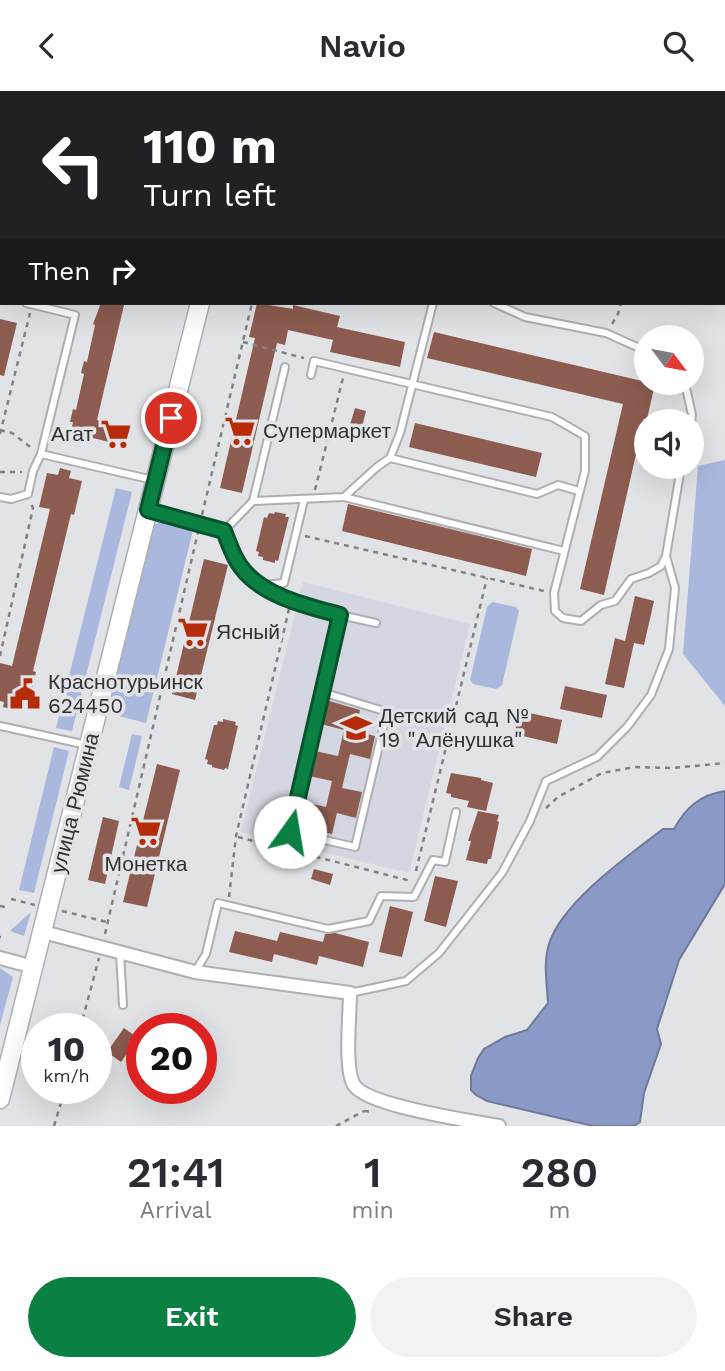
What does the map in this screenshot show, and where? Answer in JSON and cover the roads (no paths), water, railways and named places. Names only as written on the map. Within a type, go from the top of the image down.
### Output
[{"type":"main road","name":"улица Рюмина","points":[[0,1099],[199,305]]},
{"type":"street","points":[[43,932],[195,972],[350,993],[348,1058],[353,1084],[363,1095],[499,1126]]},
{"type":"street","points":[[0,958],[34,967]]},
{"type":"lane","points":[[0,497],[11,499],[28,493],[33,471],[41,454],[75,314],[34,305]]},
{"type":"lane","points":[[344,497],[390,458],[400,433],[432,305]]},
{"type":"lane","points":[[498,305],[525,317],[606,333],[634,346]]},
{"type":"lane","points":[[311,375],[314,361],[346,368],[552,417],[585,436],[585,471],[554,593],[555,611],[563,618],[581,621],[601,605],[615,601],[631,579],[661,566],[666,556],[679,479]]},
{"type":"lane","points":[[224,531],[253,501],[285,367]]},
{"type":"lane","points":[[41,454],[155,481]]},
{"type":"lane","points":[[390,458],[537,494],[558,485],[579,491]]},
{"type":"lane","points":[[253,501],[344,497],[564,551]]},
{"type":"lane","points":[[261,585],[284,583],[304,500]]},
{"type":"lane","points":[[148,510],[224,531],[240,567],[261,585],[291,600],[376,623]]},
{"type":"lane","points":[[350,993],[406,981],[439,953],[502,873],[530,821],[546,781],[597,757],[627,726],[651,695],[669,649],[675,588],[666,556]]},
{"type":"lane","points":[[322,692],[387,712],[355,847],[290,832],[322,692],[340,615]]},
{"type":"lane","points":[[0,726],[89,746]]},
{"type":"lane","points":[[195,972],[206,954],[218,903],[328,929],[369,921],[381,896],[414,897],[433,860],[445,862],[456,812]]},
{"type":"lane","points":[[120,951],[123,1005]]},
{"type":"place","name":"Супермаркет","points":[[240,431]]},
{"type":"place","name":"Агат","points":[[116,434]]},
{"type":"place","name":"Ясный","points":[[193,632]]},
{"type":"place","name":"Краснотурьинск 624450","points":[[25,694]]},
{"type":"place","name":"Детский сад № 19 \"Алёнушка\"","points":[[356,728]]},
{"type":"place","name":"Монетка","points":[[146,831]]}]
